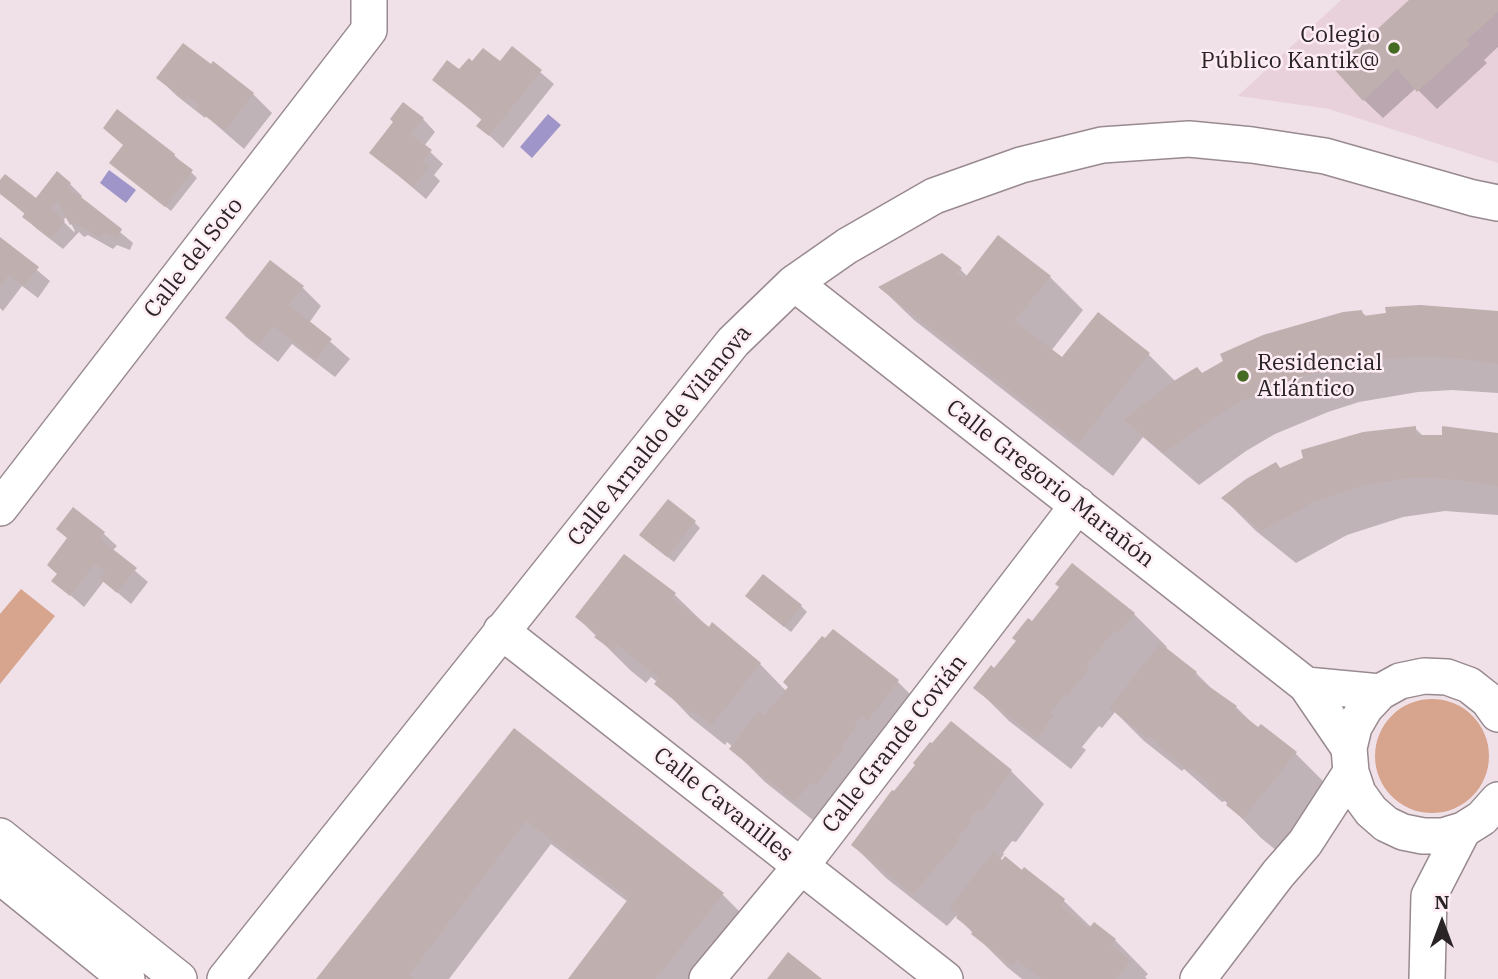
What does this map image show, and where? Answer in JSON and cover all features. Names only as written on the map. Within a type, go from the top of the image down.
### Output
[{"type":"street","name":"Calle del Soto","points":[[0,508],[369,30],[369,0]]},
{"type":"street","name":"Calle Arnaldo de Vilanova","points":[[225,979],[733,342],[794,283],[848,246],[934,197],[1021,165],[1102,145],[1189,139],[1263,146],[1325,156],[1498,203]]},
{"type":"street","name":"Calle Gregorio Marañón","points":[[794,283],[1306,685],[1350,760],[1358,793],[1371,811]]},
{"type":"street","name":"Calle Grande Covián","points":[[707,979],[801,866],[1078,505]]},
{"type":"street","name":"Calle Cavanilles","points":[[501,631],[945,979]]},
{"type":"street","points":[[1198,979],[1278,874],[1305,844],[1350,760],[1354,727],[1365,708],[1380,692],[1401,681],[1424,676],[1447,677],[1469,685],[1488,700],[1498,714]]},
{"type":"street","points":[[1306,685],[1380,692]]},
{"type":"street","points":[[1305,844],[1344,827],[1371,811],[1386,824],[1403,832],[1443,836],[1463,830],[1482,818],[1498,800]]},
{"type":"street","points":[[1429,896],[1463,830]]},
{"type":"street","points":[[1403,832],[1429,896],[1427,979]]},
{"type":"street","points":[[0,836],[179,979]]},
{"type":"street","points":[[0,876],[127,979]]},
{"type":"shaded area","name":"Colegio Público Kantik@","points":[[1341,0],[1498,0],[1498,163],[1329,109],[1238,96]]},
{"type":"shaded area","points":[[548,114],[561,125],[532,158],[520,147]]},
{"type":"shaded area","points":[[109,170],[136,190],[126,203],[100,183]]},
{"type":"shaded area","points":[[21,589],[55,616],[0,684],[0,614]]},
{"type":"shaded area","points":[[1432,699],[1454,703],[1472,716],[1485,734],[1489,756],[1485,778],[1472,796],[1454,809],[1432,813],[1410,809],[1392,796],[1379,778],[1375,756],[1379,734],[1392,716],[1410,703]]},
{"type":"building","points":[[1409,0],[1498,0],[1498,12],[1467,40],[1470,44],[1417,92],[1397,69],[1363,101],[1334,69]]},
{"type":"building","points":[[183,43],[211,64],[213,61],[254,93],[225,131],[196,109],[199,105],[188,96],[185,100],[156,78]]},
{"type":"building","points":[[512,46],[542,70],[489,136],[476,126],[482,119],[432,80],[447,60],[459,69],[469,58],[472,61],[483,48],[500,61]]},
{"type":"building","points":[[403,102],[424,118],[411,134],[432,150],[422,162],[429,167],[413,187],[369,153],[393,122],[390,119]]},
{"type":"building","points":[[117,109],[193,170],[165,207],[109,163],[123,145],[103,128]]},
{"type":"building","points":[[57,171],[71,183],[68,187],[122,229],[117,239],[104,233],[100,238],[74,223],[70,225],[57,201],[51,209],[65,221],[52,238],[49,237],[22,217],[25,213],[0,194],[0,180],[5,174],[36,198]]},
{"type":"building","points":[[998,235],[1051,276],[1015,321],[1062,357],[1098,312],[1150,353],[1078,444],[878,287],[942,253],[962,268],[957,273],[964,279]]},
{"type":"building","points":[[0,237],[39,267],[24,286],[9,275],[0,286]]},
{"type":"building","points":[[270,260],[304,286],[289,305],[332,339],[316,360],[273,326],[259,345],[225,318]]},
{"type":"building","name":"Residencial Atlántico","points":[[1420,305],[1498,311],[1498,364],[1453,358],[1417,357],[1383,359],[1325,370],[1294,379],[1242,401],[1164,453],[1123,420],[1172,382],[1197,367],[1202,373],[1223,361],[1220,354],[1263,335],[1343,312],[1362,310],[1363,316],[1386,313],[1385,307]]},
{"type":"building","name":"Residencial Atlántico","points":[[1416,426],[1416,435],[1442,435],[1442,426],[1498,433],[1498,487],[1431,478],[1369,484],[1314,502],[1262,531],[1221,498],[1246,479],[1276,462],[1280,468],[1303,458],[1301,450],[1363,432]]},
{"type":"building","points":[[668,499],[696,521],[667,557],[639,535]]},
{"type":"building","points":[[73,507],[105,532],[100,539],[137,568],[117,593],[100,579],[105,572],[95,564],[70,596],[51,581],[57,574],[47,565],[67,538],[56,529]]},
{"type":"building","points":[[624,554],[676,593],[672,598],[709,627],[712,622],[761,663],[712,725],[693,710],[691,714],[654,684],[659,678],[617,645],[613,651],[594,637],[597,634],[575,617]]},
{"type":"building","points":[[1072,563],[1135,613],[1118,634],[1114,631],[1087,665],[1090,668],[1068,696],[1065,694],[1050,713],[1054,716],[1037,738],[973,688],[991,665],[994,668],[1016,641],[1012,638],[1028,618],[1032,621],[1059,587],[1055,584]]},
{"type":"building","points":[[763,574],[802,605],[784,627],[745,596]]},
{"type":"building","points":[[833,629],[899,680],[868,721],[861,716],[855,724],[858,726],[841,746],[844,748],[815,786],[811,783],[795,802],[729,749],[758,711],[764,715],[788,687],[783,682],[822,636],[825,638]]},
{"type":"building","points":[[1160,643],[1197,672],[1194,676],[1237,706],[1235,709],[1258,727],[1261,724],[1297,752],[1243,819],[1226,805],[1228,802],[1208,787],[1210,784],[1109,708]]},
{"type":"building","points":[[951,721],[1012,770],[983,810],[979,809],[971,818],[957,840],[959,841],[913,894],[851,845],[892,790],[894,791],[915,765],[913,763]]},
{"type":"building","points":[[514,728],[724,893],[656,979],[568,979],[629,898],[526,821],[409,975],[414,979],[316,979]]},
{"type":"building","points":[[993,852],[1002,860],[1005,856],[1022,870],[1024,867],[1065,899],[1061,906],[1089,928],[1094,922],[1116,939],[1111,945],[1131,960],[1116,979],[1041,979],[1017,960],[1012,966],[971,934],[973,931],[956,918],[959,915],[949,907]]},
{"type":"building","points":[[788,952],[822,979],[767,979]]},
{"type":"place","name":"Colegio Público Kantik@","points":[[1394,48]]},
{"type":"place","name":"Residencial Atlántico","points":[[1243,376]]}]
